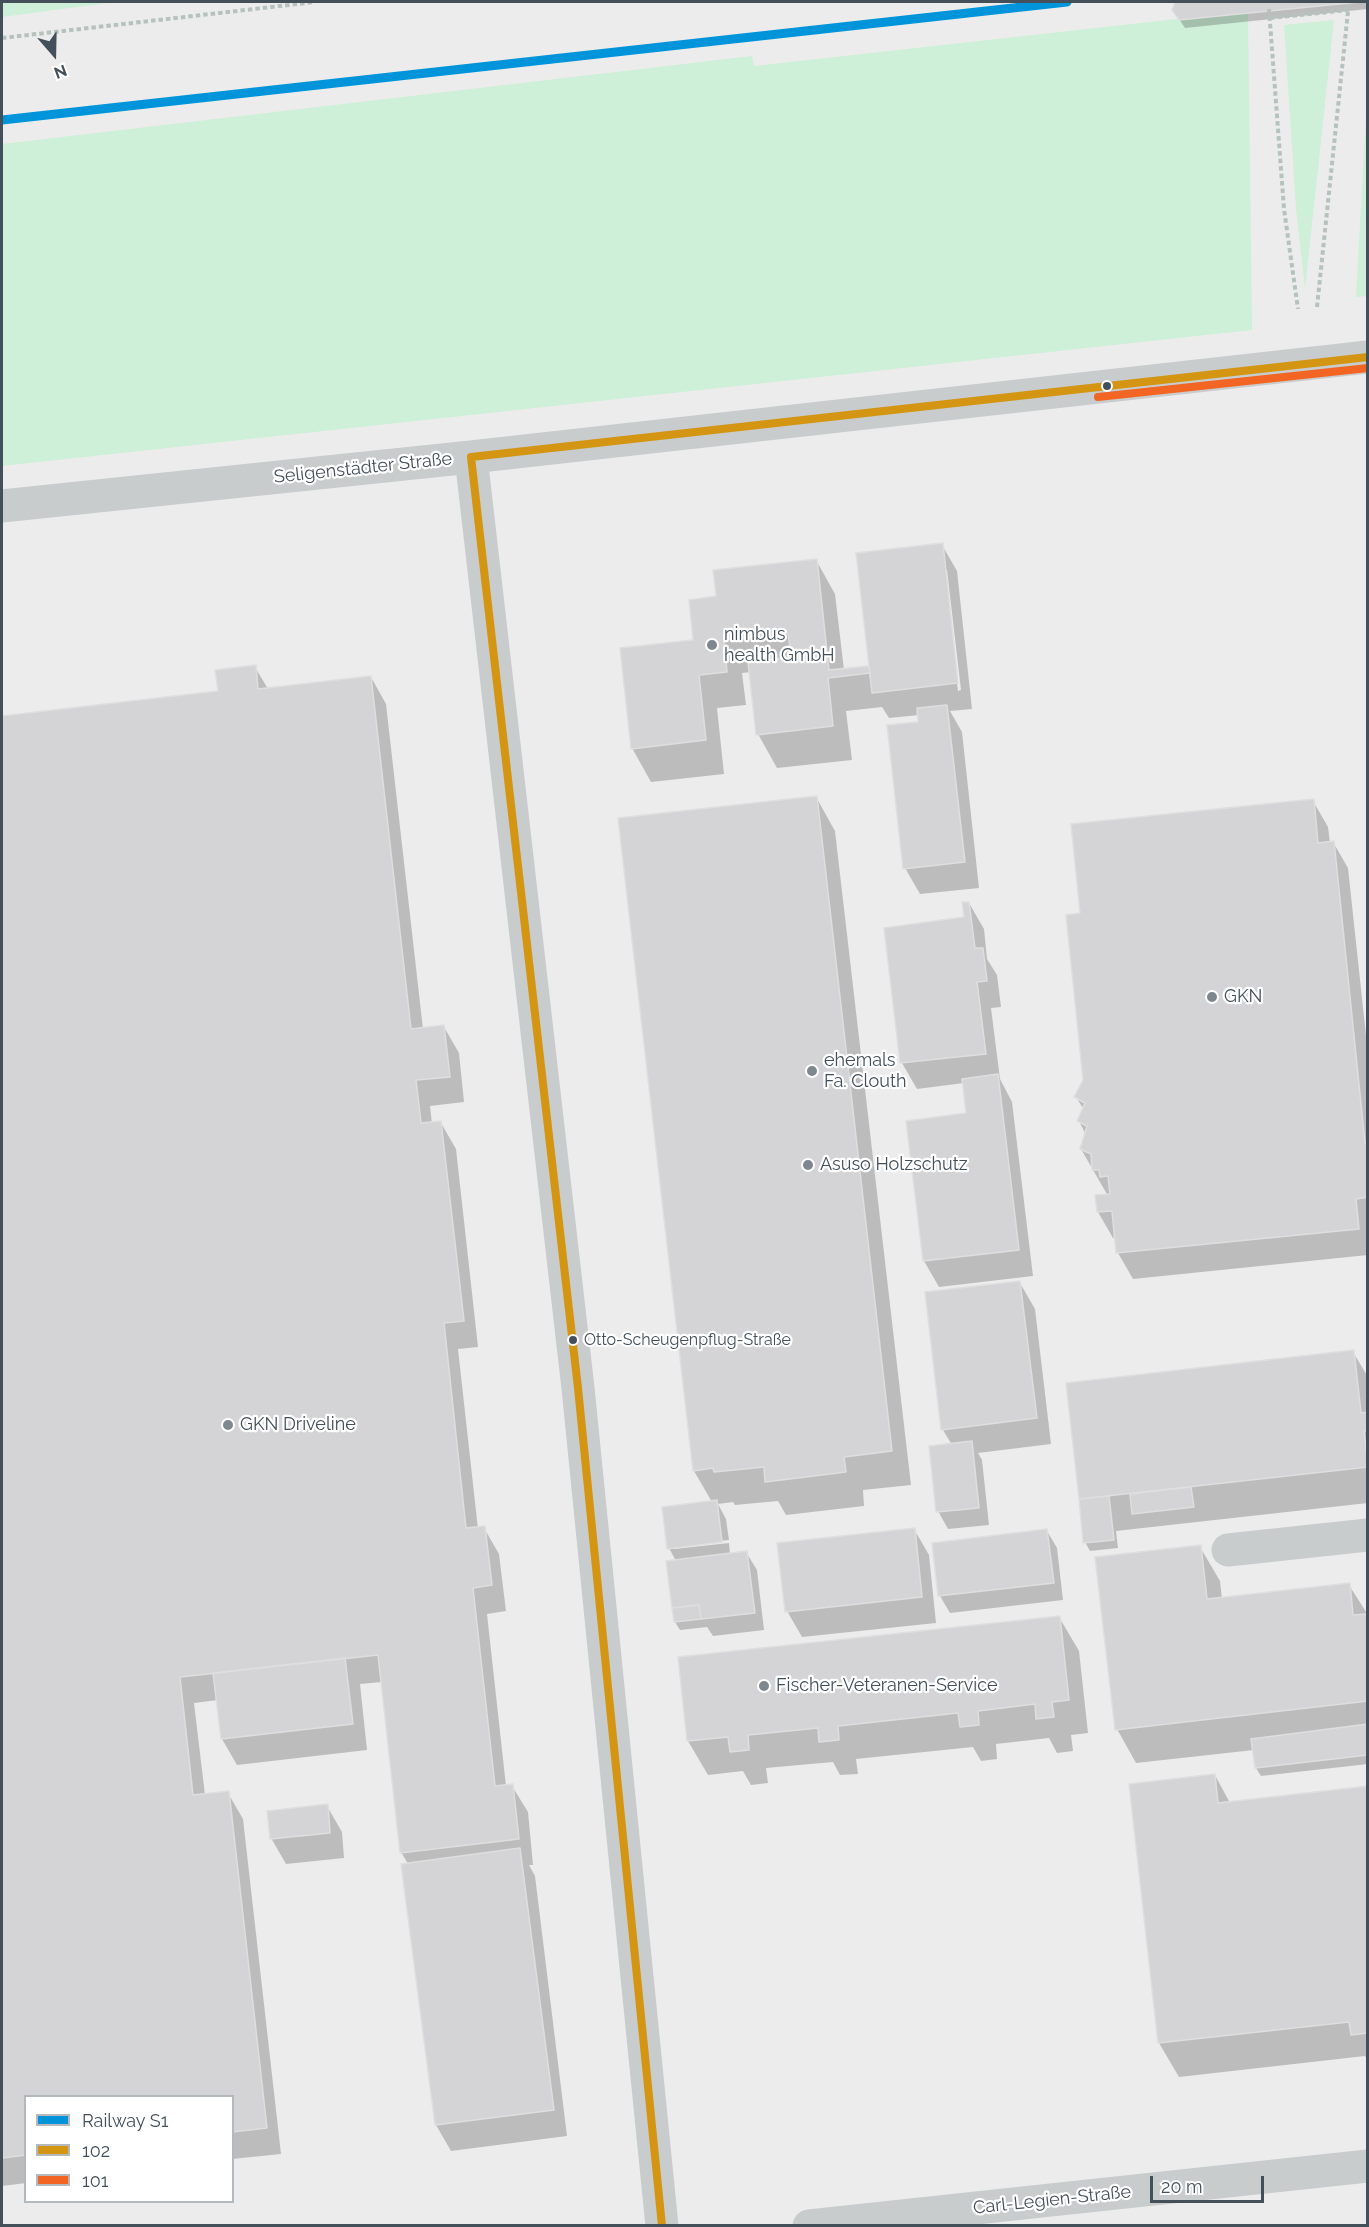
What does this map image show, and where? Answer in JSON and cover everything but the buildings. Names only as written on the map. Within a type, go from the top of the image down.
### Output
[{"type":"street","name":"Seligenstädter Straße","points":[[2,506],[471,457],[1368,357]]},
{"type":"street","points":[[471,457],[578,1388],[662,2226]]},
{"type":"street","points":[[1228,1550],[1368,1535]]},
{"type":"street","name":"Carl-Legien-Straße","points":[[809,2226],[1368,2166]]},
{"type":"path","points":[[2,38],[315,2]]},
{"type":"path","points":[[1317,307],[1348,2]]},
{"type":"path","points":[[1269,9],[1284,209],[1298,309]]},
{"type":"path","points":[[1270,18],[1348,10]]},
{"type":"green space","points":[[2,2],[115,2],[2,17]]},
{"type":"green space","points":[[1248,11],[1252,330],[2,466],[2,144],[752,56],[754,66]]},
{"type":"green space","points":[[1334,20],[1305,289],[1296,209],[1284,25]]},
{"type":"green space","points":[[1367,97],[1367,296],[1356,297]]},
{"type":"rail line","name":"S1","points":[[2,120],[1067,2]]},
{"type":"transit line","name":"102","points":[[471,457],[1368,357]]},
{"type":"transit line","name":"101","points":[[1098,397],[1368,368]]},
{"type":"transit line","name":"102","points":[[471,457],[578,1388],[662,2226]]},
{"type":"place","name":"nimbus health GmbH","points":[[712,645]]},
{"type":"place","name":"GKN","points":[[1212,997]]},
{"type":"place","name":"ehemals Fa. Clouth","points":[[812,1071]]},
{"type":"place","name":"Asuso Holzschutz","points":[[808,1165]]},
{"type":"place","name":"Otto-Scheugenpflug-Straße","points":[[573,1340]]},
{"type":"place","name":"GKN Driveline","points":[[228,1425]]},
{"type":"place","name":"Fischer-Veteranen-Service","points":[[764,1686]]}]
